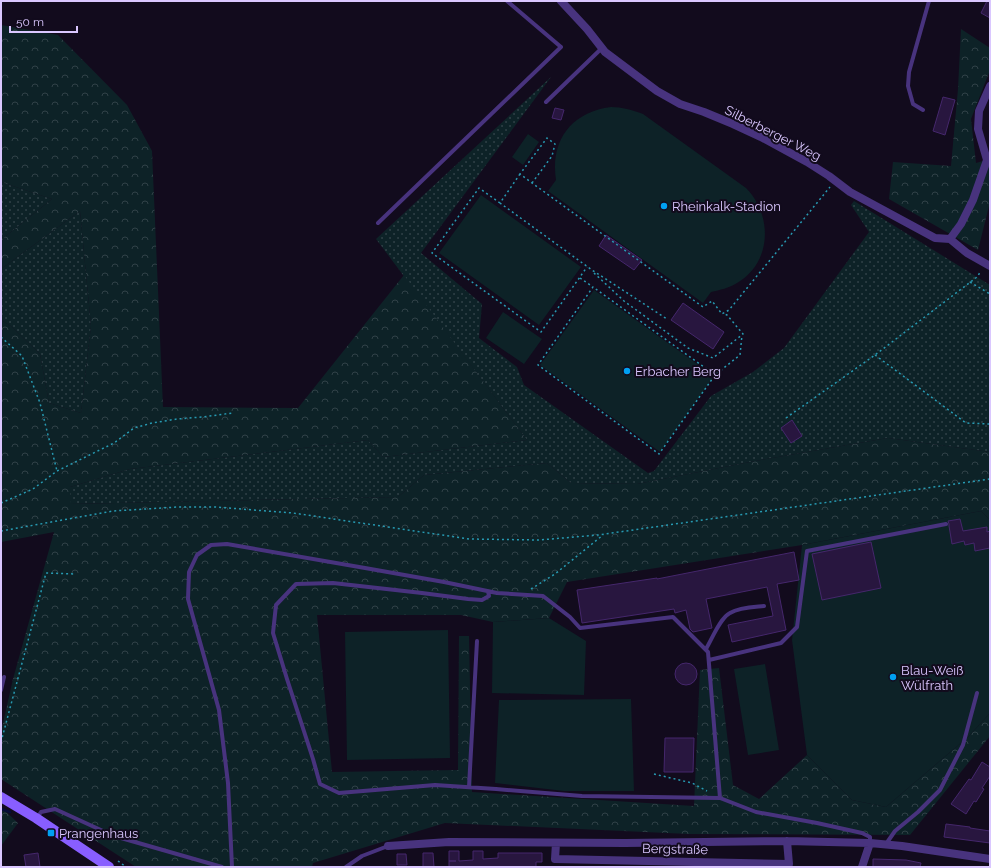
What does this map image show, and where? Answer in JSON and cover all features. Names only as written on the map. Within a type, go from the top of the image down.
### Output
[{"type":"street","name":"Silberberger Weg","points":[[561,1],[605,52],[657,91],[680,104],[704,112],[761,137],[807,162],[835,180],[850,192],[921,231],[935,238],[950,239]]},
{"type":"street","points":[[988,264],[967,253],[950,239],[973,200],[987,160],[978,129],[979,111],[990,86]]},
{"type":"street","points":[[1,797],[36,818],[110,867]]},
{"type":"street","name":"Bergstraße","points":[[388,846],[450,842],[870,843],[990,859]]},
{"type":"street","name":"Bergstraße","points":[[556,843],[555,859],[789,864],[787,842]]},
{"type":"street","points":[[862,867],[870,843]]},
{"type":"lane","points":[[378,223],[561,47],[507,1]]},
{"type":"lane","points":[[923,110],[913,104],[908,86],[908,72],[929,1]]},
{"type":"lane","points":[[546,102],[602,48]]},
{"type":"lane","points":[[709,660],[781,643],[797,627],[807,551],[946,524]]},
{"type":"lane","points":[[232,867],[228,783],[219,710],[188,599],[189,572],[198,555],[211,545],[227,544],[497,593],[543,596],[570,616],[580,628],[673,617],[708,652],[720,798]]},
{"type":"lane","points":[[488,591],[489,596],[482,600],[333,583],[296,584],[276,605],[273,633],[320,784],[339,793],[435,785],[582,796],[720,798],[756,812],[862,833],[870,837],[870,843]]},
{"type":"lane","points":[[706,650],[722,621],[729,613],[741,609],[764,606]]},
{"type":"lane","points":[[469,787],[477,641]]},
{"type":"lane","points":[[1,690],[4,677]]},
{"type":"lane","points":[[886,844],[895,831],[918,812],[940,790],[963,745],[977,693]]},
{"type":"lane","points":[[36,818],[41,812],[55,809],[114,836],[222,867]]},
{"type":"lane","points":[[346,867],[362,856],[388,846]]},
{"type":"path","points":[[500,203],[547,138],[555,144],[552,156],[532,183]]},
{"type":"path","points":[[520,174],[704,307],[712,301],[722,314],[724,313],[727,315],[743,334],[740,355],[715,375],[659,454],[538,366],[593,287]]},
{"type":"path","points":[[724,313],[729,310],[835,180]]},
{"type":"path","points":[[589,268],[541,332],[432,253],[479,188],[589,268],[667,319]]},
{"type":"path","points":[[786,418],[875,354],[970,282],[988,264]]},
{"type":"path","points":[[589,268],[624,301],[688,348],[713,358],[742,335]]},
{"type":"path","points":[[580,278],[715,375]]},
{"type":"path","points":[[970,282],[990,294]]},
{"type":"path","points":[[1,337],[22,356],[40,403],[57,471]]},
{"type":"path","points":[[875,354],[966,423],[990,424]]},
{"type":"path","points":[[1,503],[33,489],[57,471],[114,443],[134,428],[176,419],[233,413]]},
{"type":"path","points":[[1,531],[113,511],[178,507],[215,507],[300,514],[469,538],[539,540],[605,534],[990,479]]},
{"type":"path","points":[[521,595],[555,574],[605,534]]},
{"type":"path","points":[[1,742],[46,573],[75,574]]},
{"type":"path","points":[[654,774],[692,783],[706,791]]},
{"type":"green space","points":[[1,25],[58,35],[127,105],[152,151],[163,407],[298,408],[404,275],[527,440],[383,457],[368,440],[130,469],[70,487],[71,504],[398,497],[424,475],[547,463],[571,483],[637,484],[755,461],[888,438],[990,452],[990,520],[981,511],[802,545],[567,582],[549,618],[493,622],[461,615],[317,615],[332,772],[458,770],[459,636],[469,636],[472,792],[694,806],[700,670],[719,668],[733,785],[759,799],[807,755],[852,800],[886,807],[969,736],[990,713],[990,736],[910,835],[689,834],[445,823],[313,863],[312,867],[136,867],[1,779],[1,732],[13,679],[54,532],[1,542],[1,320],[11,326],[40,354],[49,403],[81,413],[91,326],[80,211],[1,269],[1,240],[52,199],[1,182]]},
{"type":"green space","points":[[961,29],[990,48],[990,70],[971,119],[976,163],[990,159],[990,202],[978,250],[889,199],[893,162],[951,166],[958,89]]},
{"type":"green space","points":[[551,77],[421,253],[482,304],[479,338],[517,367],[524,385],[648,473],[654,471],[711,396],[753,372],[784,348],[869,232],[851,205],[854,201],[990,285],[990,452],[888,438],[755,461],[637,484],[571,483],[547,463],[424,475],[398,497],[70,504],[70,487],[130,469],[368,440],[383,457],[527,440],[376,239]]},
{"type":"green space","name":"Rheinkalk-Stadion","points":[[611,107],[627,109],[643,114],[746,188],[755,199],[761,211],[765,238],[757,264],[749,274],[731,286],[711,292],[703,303],[548,191],[556,180],[556,153],[560,141],[566,131],[574,122],[585,115],[597,110]]},
{"type":"green space","points":[[528,134],[539,142],[523,165],[512,157]]},
{"type":"green space","points":[[1,182],[52,199],[1,240]]},
{"type":"green space","points":[[481,195],[581,267],[539,325],[439,253]]},
{"type":"green space","points":[[80,211],[91,326],[81,413],[49,403],[40,354],[11,326],[1,320],[1,269]]},
{"type":"green space","name":"Erbacher Berg","points":[[594,290],[714,376],[660,452],[540,365]]},
{"type":"green space","points":[[503,312],[542,339],[524,364],[486,338]]},
{"type":"green space","name":"Blau-Weiß Wülfrath","points":[[981,511],[990,520],[990,713],[969,736],[886,807],[852,800],[807,755],[792,640],[802,545]]},
{"type":"green space","points":[[549,618],[586,641],[584,695],[492,693],[493,622]]},
{"type":"green space","points":[[448,630],[450,758],[347,760],[345,632]]},
{"type":"green space","points":[[765,664],[779,750],[748,755],[734,669]]},
{"type":"green space","points":[[631,699],[634,791],[564,791],[495,783],[499,700]]},
{"type":"green space","points":[[1,807],[18,823],[1,846]]},
{"type":"building","points":[[987,1],[990,1],[990,18],[981,13]]},
{"type":"building","points":[[943,97],[955,100],[945,135],[933,131]]},
{"type":"building","points":[[555,108],[564,110],[561,120],[552,118]]},
{"type":"building","points":[[606,235],[642,260],[634,270],[599,246]]},
{"type":"building","points":[[683,303],[724,332],[713,349],[671,320]]},
{"type":"building","points":[[792,420],[802,436],[791,443],[781,428]]},
{"type":"building","points":[[960,519],[963,531],[987,527],[987,532],[990,531],[990,548],[975,551],[974,543],[965,545],[964,541],[952,544],[948,521]]},
{"type":"building","points":[[871,542],[881,588],[822,600],[812,554]]},
{"type":"building","points":[[794,552],[799,580],[777,584],[786,630],[732,642],[728,625],[773,616],[767,587],[706,599],[712,628],[693,632],[690,629],[686,610],[675,613],[674,609],[582,623],[577,590],[657,579]]},
{"type":"building","points":[[686,663],[694,666],[697,674],[694,682],[686,685],[678,682],[675,674],[678,666]]},
{"type":"building","points":[[665,738],[694,738],[693,772],[664,772]]},
{"type":"building","points":[[982,762],[990,767],[990,776],[982,788],[984,789],[976,802],[974,801],[966,814],[951,804],[969,779],[971,780]]},
{"type":"building","points":[[946,824],[990,831],[990,843],[944,837]]},
{"type":"building","points":[[449,851],[459,851],[459,861],[473,860],[473,851],[483,851],[483,859],[498,858],[498,853],[542,853],[542,862],[536,862],[536,867],[449,867]]},
{"type":"building","points":[[38,853],[40,867],[26,867],[24,855]]},
{"type":"building","points":[[423,853],[433,853],[434,867],[423,867]]},
{"type":"building","points":[[397,854],[406,854],[407,865],[397,865]]},
{"type":"building","points":[[873,859],[906,860],[921,863],[920,867],[873,867]]},
{"type":"waterway","points":[[1,809],[10,812]]},
{"type":"place","name":"Rheinkalk-Stadion","points":[[664,206]]},
{"type":"place","name":"Erbacher Berg","points":[[627,371]]},
{"type":"place","name":"Blau-Weiß Wülfrath","points":[[893,677]]},
{"type":"place","name":"Prangenhaus","points":[[51,833]]}]
